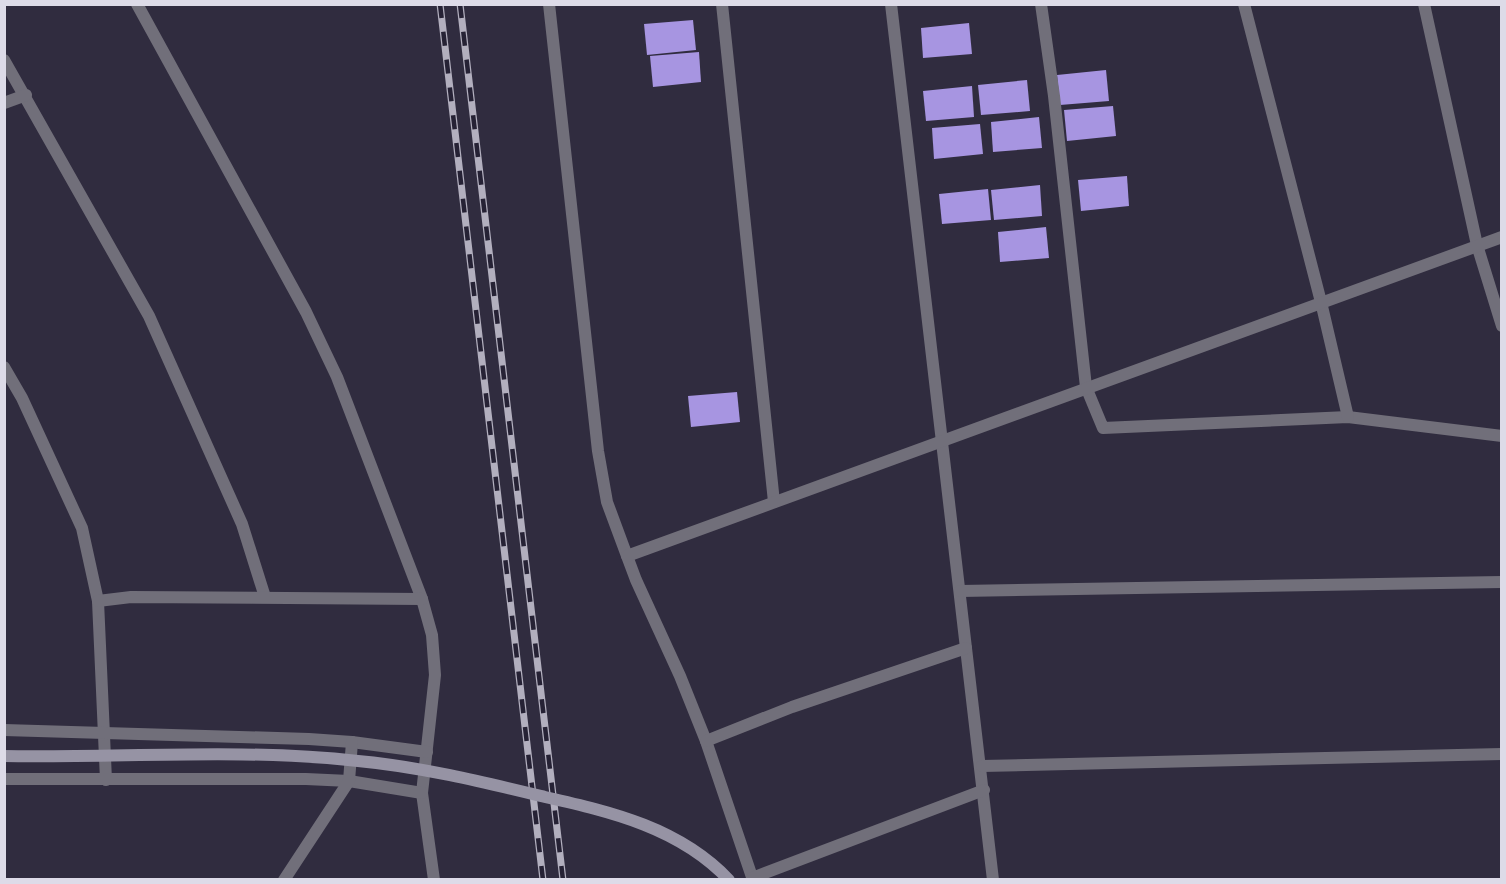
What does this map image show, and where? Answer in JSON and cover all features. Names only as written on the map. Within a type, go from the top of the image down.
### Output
[{"type":"street","points":[[137,4],[306,312],[338,377],[422,598],[432,635],[435,675],[422,793],[434,879]]},
{"type":"street","points":[[549,4],[598,451],[608,502],[636,580],[680,676],[706,741],[753,879],[984,790]]},
{"type":"street","points":[[722,4],[774,502]]},
{"type":"street","points":[[891,4],[945,439],[993,879]]},
{"type":"street","points":[[1041,4],[1054,96],[1086,387],[1103,428],[1348,417],[1502,436]]},
{"type":"street","points":[[1244,4],[1321,302],[1348,417]]},
{"type":"street","points":[[1424,4],[1477,245],[1502,326]]},
{"type":"street","points":[[4,60],[26,95],[149,316],[242,524],[265,597]]},
{"type":"street","points":[[4,103],[26,95]]},
{"type":"street","points":[[627,555],[1502,237]]},
{"type":"street","points":[[4,367],[22,398],[82,528],[98,601],[106,780]]},
{"type":"street","points":[[960,591],[1502,582]]},
{"type":"street","points":[[98,601],[131,597],[422,598]]},
{"type":"street","points":[[706,741],[792,707],[966,648]]},
{"type":"street","points":[[4,730],[352,742],[427,752]]},
{"type":"street","points":[[284,879],[349,781],[352,742]]},
{"type":"street","points":[[982,766],[1502,754]]},
{"type":"street","points":[[4,756],[307,757],[357,760],[443,772],[614,813],[643,823],[674,838],[701,855],[729,879]]},
{"type":"street","points":[[4,779],[252,778],[349,781],[422,793]]},
{"type":"building","points":[[693,20],[696,50],[647,55],[644,24]]},
{"type":"building","points":[[969,23],[972,54],[923,58],[921,28]]},
{"type":"building","points":[[699,52],[701,82],[653,87],[650,56]]},
{"type":"building","points":[[1106,70],[1109,101],[1060,105],[1057,75]]},
{"type":"building","points":[[1027,80],[1030,111],[981,115],[978,85]]},
{"type":"building","points":[[972,86],[974,117],[926,121],[923,91]]},
{"type":"building","points":[[1113,106],[1116,136],[1067,141],[1064,110]]},
{"type":"building","points":[[1039,117],[1042,148],[993,152],[991,122]]},
{"type":"building","points":[[980,124],[983,154],[934,159],[932,128]]},
{"type":"building","points":[[1127,176],[1129,206],[1081,211],[1078,180]]},
{"type":"building","points":[[1040,185],[1042,216],[994,220],[991,190]]},
{"type":"building","points":[[988,189],[991,220],[942,224],[939,194]]},
{"type":"building","points":[[1046,227],[1049,258],[1000,262],[998,232]]},
{"type":"building","points":[[737,392],[740,422],[691,427],[688,396]]},
{"type":"railway","points":[[440,4],[543,880]]},
{"type":"railway","points":[[460,4],[563,880]]}]
